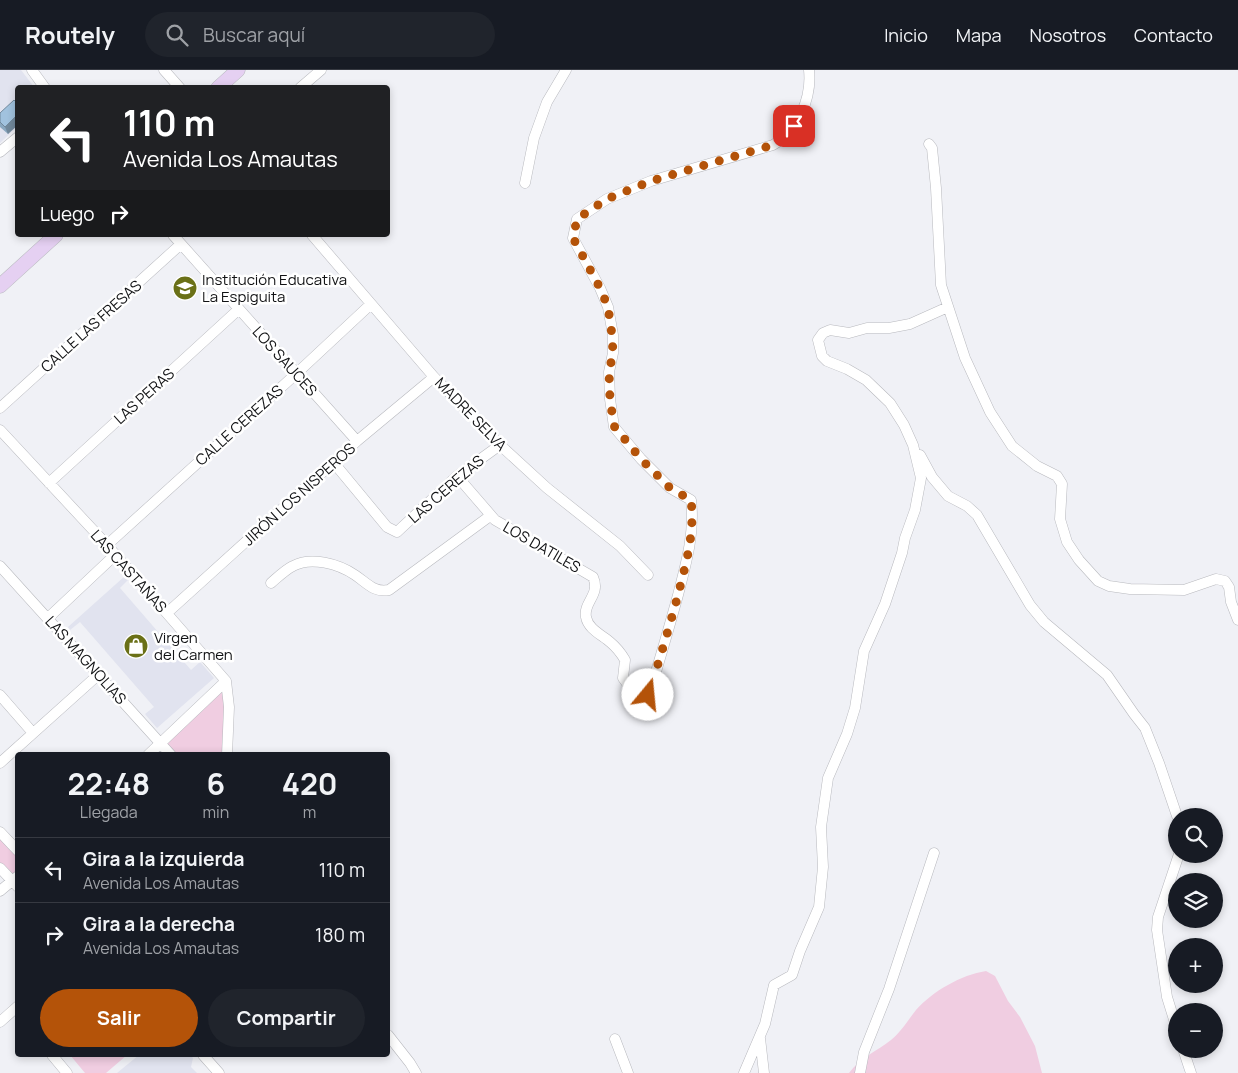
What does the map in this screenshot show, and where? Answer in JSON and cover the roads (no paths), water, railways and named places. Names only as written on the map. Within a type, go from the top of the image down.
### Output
[{"type":"street","points":[[32,70],[43,85]]},
{"type":"street","points":[[164,70],[177,85]]},
{"type":"street","points":[[221,85],[238,70]]},
{"type":"street","points":[[304,85],[321,70]]},
{"type":"street","points":[[525,183],[534,138],[547,102],[566,70]]},
{"type":"street","name":"LOS DATILES","points":[[457,476],[490,516],[593,577],[596,584],[595,592],[586,610],[589,625],[610,642],[626,660],[623,678],[637,697],[643,698],[648,695],[669,629],[687,559],[693,519],[691,500],[670,488],[641,459],[614,426],[609,372],[613,353],[608,307],[573,238],[577,219],[607,199],[651,181],[773,145],[784,139],[794,126],[804,104],[808,90],[809,70]]},
{"type":"street","points":[[0,152],[15,140]]},
{"type":"street","points":[[929,144],[932,148],[936,188],[941,285],[965,358],[990,412],[1012,446],[1037,466],[1057,476],[1062,484],[1060,519],[1067,542],[1098,581],[1109,586],[1130,589],[1184,590],[1216,579],[1225,581],[1229,587],[1231,602],[1238,620]]},
{"type":"street","points":[[0,286],[54,237]]},
{"type":"street","name":"LOS SAUCES","points":[[175,237],[358,441]]},
{"type":"street","name":"MADRE SELVA","points":[[314,237],[434,377],[500,445],[547,488],[620,546],[648,574]]},
{"type":"street","name":"CALLE LAS FRESAS","points":[[0,408],[181,244]]},
{"type":"street","name":"CALLE CEREZAS","points":[[106,544],[371,304]]},
{"type":"street","points":[[948,307],[910,324],[890,328],[867,328],[850,332],[830,330],[823,333],[818,340],[822,356],[827,361],[847,368],[866,380],[890,403],[932,477],[948,496],[967,506],[977,515],[1030,605],[1044,622],[1107,675],[1145,728],[1173,808]]},
{"type":"street","name":"LAS PERAS","points":[[49,483],[239,309]]},
{"type":"street","name":"JIRÓN LOS NISPEROS","points":[[167,613],[358,441],[434,377]]},
{"type":"street","points":[[744,1073],[765,1024],[774,985],[792,975],[800,951],[820,907],[823,867],[821,827],[828,778],[847,734],[855,708],[864,651],[885,604],[915,510],[921,478],[913,445],[904,425]]},
{"type":"street","name":"LAS CASTAÑAS","points":[[0,430],[106,544],[226,681]]},
{"type":"street","name":"LAS CEREZAS","points":[[334,463],[388,527],[397,532],[457,476],[500,445]]},
{"type":"street","points":[[271,582],[294,565],[313,561],[329,563],[344,569],[382,592],[389,590],[490,516]]},
{"type":"street","points":[[48,618],[115,555]]},
{"type":"street","name":"LAS MAGNOLIAS","points":[[0,566],[168,752]]},
{"type":"street","points":[[0,763],[98,675]]},
{"type":"street","points":[[151,752],[226,681]]},
{"type":"street","points":[[226,681],[229,707],[227,752]]},
{"type":"street","points":[[0,695],[33,733]]},
{"type":"street","points":[[0,832],[15,848]]},
{"type":"street","points":[[860,1073],[864,1052],[889,989],[934,853]]},
{"type":"street","points":[[1169,1003],[1157,930],[1158,917],[1176,863]]},
{"type":"street","points":[[0,868],[15,880]]},
{"type":"street","points":[[0,891],[15,882]]},
{"type":"street","points":[[0,1022],[15,1011]]},
{"type":"street","points":[[760,1037],[764,1073]]},
{"type":"street","points":[[390,1038],[416,1073]]},
{"type":"street","points":[[615,1039],[628,1073]]},
{"type":"street","points":[[54,1057],[67,1073]]},
{"type":"street","points":[[205,1057],[219,1073]]},
{"type":"street","points":[[1186,1058],[1191,1073]]},
{"type":"place","name":"Institución Educativa La Espiguita","points":[[185,288]]},
{"type":"place","name":"Virgen del Carmen","points":[[136,646]]}]
